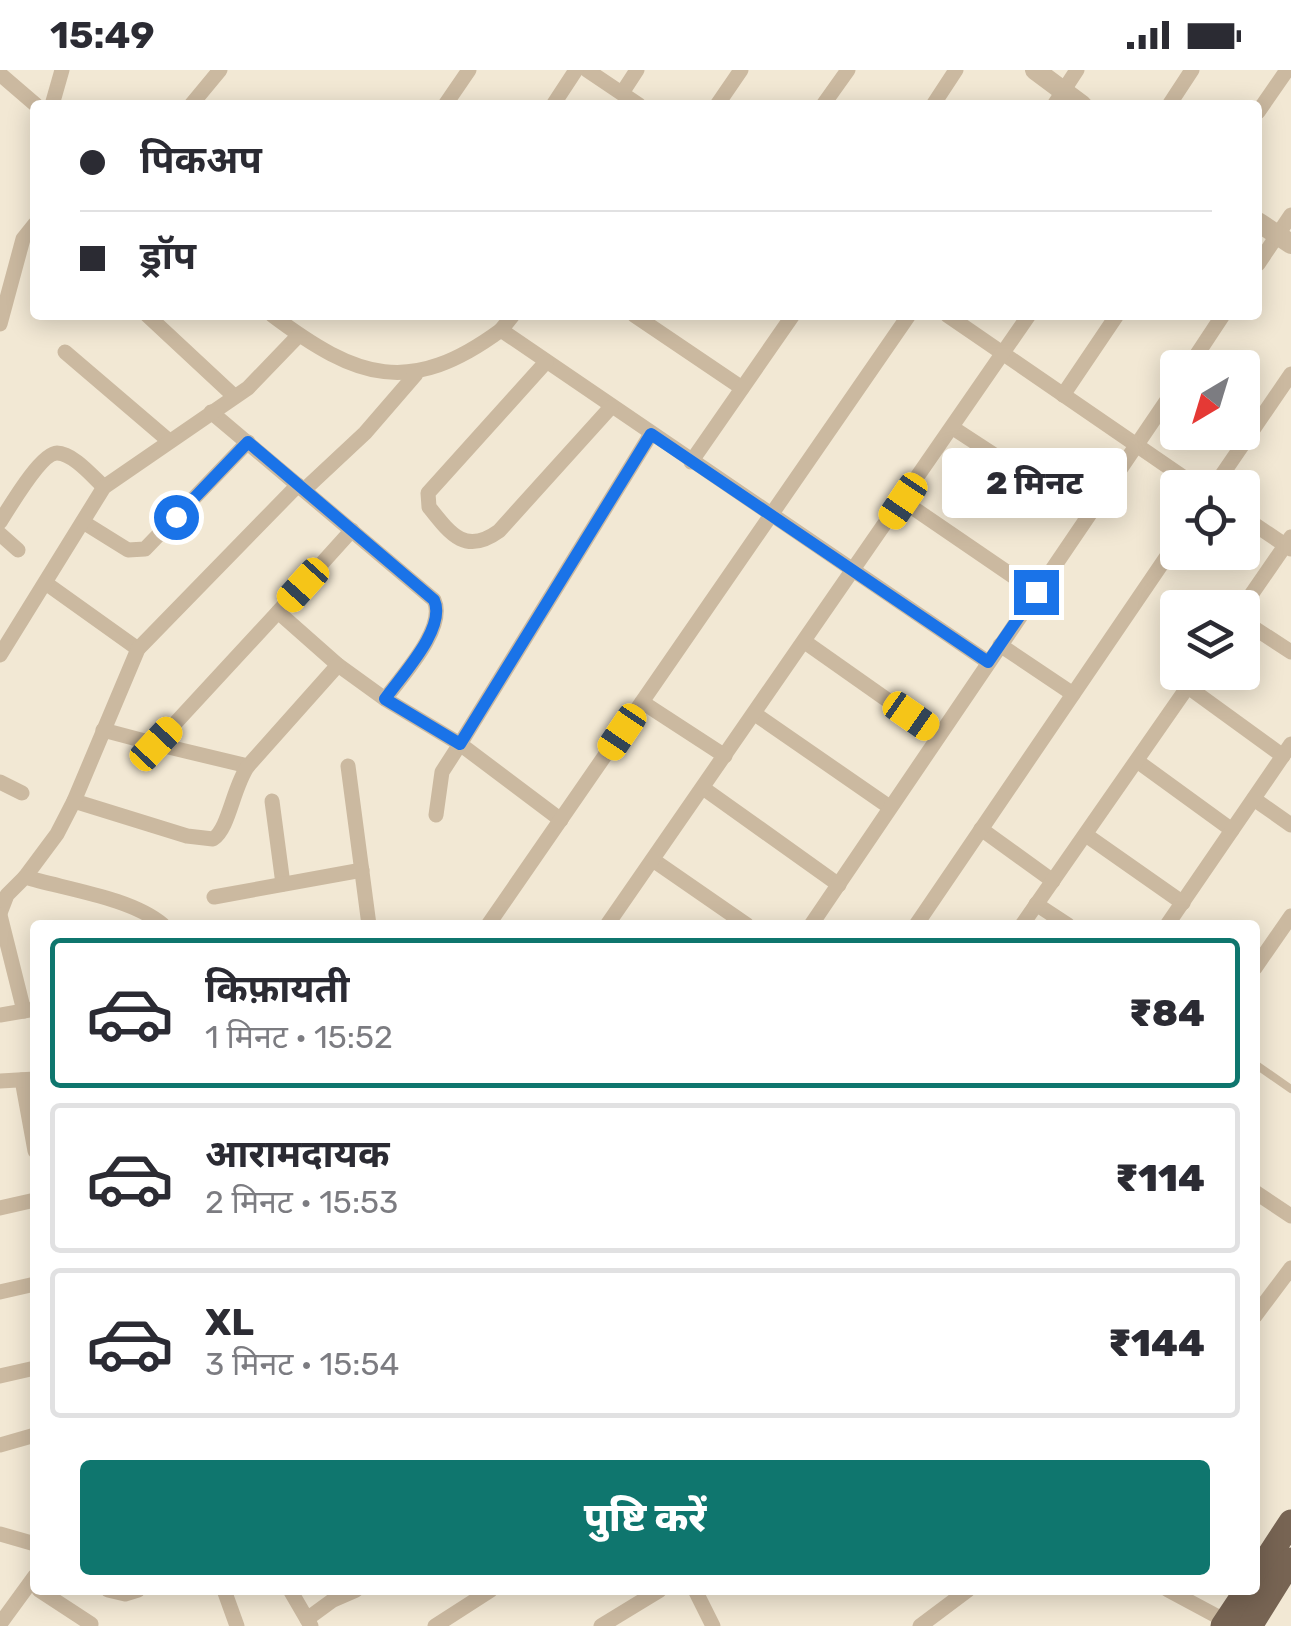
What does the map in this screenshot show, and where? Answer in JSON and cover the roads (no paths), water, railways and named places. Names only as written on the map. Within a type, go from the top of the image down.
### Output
[{"type":"main road","points":[[1266,1590],[1291,1522]]},
{"type":"main road","points":[[1233,1625],[1291,1560]]},
{"type":"street","points":[[53,100],[62,70]]},
{"type":"street","points":[[195,100],[220,70]]},
{"type":"street","points":[[448,100],[469,70]]},
{"type":"street","points":[[556,100],[576,70]]},
{"type":"street","points":[[588,70],[632,100]]},
{"type":"street","points":[[622,93],[637,70]]},
{"type":"street","points":[[720,100],[741,70]]},
{"type":"street","points":[[827,100],[848,70]]},
{"type":"street","points":[[936,100],[956,70]]},
{"type":"street","points":[[1035,70],[1058,98],[1077,70]]},
{"type":"street","points":[[1172,100],[1192,70]]},
{"type":"street","points":[[1262,106],[1287,70]]},
{"type":"street","points":[[8,75],[31,100]]},
{"type":"street","points":[[1262,260],[1284,239],[1291,214]]},
{"type":"street","points":[[1262,225],[1284,239]]},
{"type":"street","points":[[0,324],[23,239],[30,230]]},
{"type":"street","points":[[152,320],[234,396]]},
{"type":"street","points":[[278,320],[299,336],[367,369],[416,374],[455,360],[501,330],[509,320]]},
{"type":"street","points":[[641,320],[742,388]]},
{"type":"street","points":[[691,462],[789,320]]},
{"type":"street","points":[[491,920],[906,320]]},
{"type":"street","points":[[954,320],[1174,470]]},
{"type":"street","points":[[611,920],[1026,320]]},
{"type":"street","points":[[1063,394],[1114,320]]},
{"type":"street","points":[[1200,350],[1220,320]]},
{"type":"street","points":[[501,330],[988,662]]},
{"type":"street","points":[[0,655],[104,486],[262,377],[299,336]]},
{"type":"street","points":[[64,352],[168,440]]},
{"type":"street","points":[[546,362],[428,492],[428,507],[461,541],[478,543],[499,531],[611,407]]},
{"type":"street","points":[[0,1014],[30,1010],[0,914],[7,895],[57,834],[138,649],[301,487],[365,432],[416,374]]},
{"type":"street","points":[[1225,470],[1291,374]]},
{"type":"street","points":[[814,920],[888,806],[1160,410]]},
{"type":"street","points":[[211,412],[425,590],[438,608],[428,639],[385,699]]},
{"type":"street","points":[[953,428],[1088,516]]},
{"type":"street","points":[[436,815],[442,772],[651,434]]},
{"type":"street","points":[[83,522],[128,550],[145,548],[248,442]]},
{"type":"street","points":[[0,522],[39,464],[51,454],[70,458],[104,486]]},
{"type":"street","points":[[903,501],[1036,592]]},
{"type":"street","points":[[1255,590],[1289,544],[1260,527]]},
{"type":"street","points":[[156,744],[352,530]]},
{"type":"street","points":[[0,534],[18,550]]},
{"type":"street","points":[[919,920],[1160,566]]},
{"type":"street","points":[[46,584],[138,649]]},
{"type":"street","points":[[278,612],[338,666],[460,744],[561,820]]},
{"type":"street","points":[[1260,632],[1291,652]]},
{"type":"street","points":[[805,642],[937,735]]},
{"type":"street","points":[[1000,646],[1073,694]]},
{"type":"street","points":[[74,801],[187,836],[212,838],[223,832],[233,792],[248,766],[338,666]]},
{"type":"street","points":[[1025,920],[1186,690]]},
{"type":"street","points":[[1171,920],[1287,750],[1193,690]]},
{"type":"street","points":[[642,702],[725,756]]},
{"type":"street","points":[[755,714],[888,806]]},
{"type":"street","points":[[103,730],[248,766]]},
{"type":"street","points":[[1137,761],[1232,830]]},
{"type":"street","points":[[348,766],[369,920]]},
{"type":"street","points":[[0,782],[22,792]]},
{"type":"street","points":[[703,788],[838,885]]},
{"type":"street","points":[[1254,798],[1291,824]]},
{"type":"street","points":[[272,801],[283,884]]},
{"type":"street","points":[[981,829],[1054,880]]},
{"type":"street","points":[[1086,835],[1183,902]]},
{"type":"street","points":[[653,860],[740,920]]},
{"type":"street","points":[[214,897],[362,870]]},
{"type":"street","points":[[24,878],[130,907],[153,920]]},
{"type":"street","points":[[1036,904],[1060,920]]},
{"type":"street","points":[[1260,961],[1291,916]]},
{"type":"street","points":[[0,1082],[29,1080]]},
{"type":"street","points":[[1260,1195],[1291,1216]]},
{"type":"street","points":[[0,1208],[30,1201]]},
{"type":"street","points":[[1260,1309],[1291,1268]]},
{"type":"street","points":[[0,1292],[30,1285]]},
{"type":"street","points":[[0,1376],[30,1369]]},
{"type":"street","points":[[0,1445],[30,1437]]},
{"type":"street","points":[[0,1534],[30,1543]]},
{"type":"street","points":[[0,1624],[30,1590]]},
{"type":"street","points":[[50,1595],[91,1624]]},
{"type":"street","points":[[226,1595],[237,1626]]},
{"type":"street","points":[[293,1595],[309,1622],[345,1595]]},
{"type":"street","points":[[435,1626],[483,1595]]},
{"type":"street","points":[[601,1626],[652,1595]]},
{"type":"street","points":[[700,1595],[714,1626]]},
{"type":"street","points":[[920,1626],[961,1595]]},
{"type":"street","points":[[1177,1595],[1233,1625]]},
{"type":"lane","points":[[1260,1067],[1291,1089]]}]
